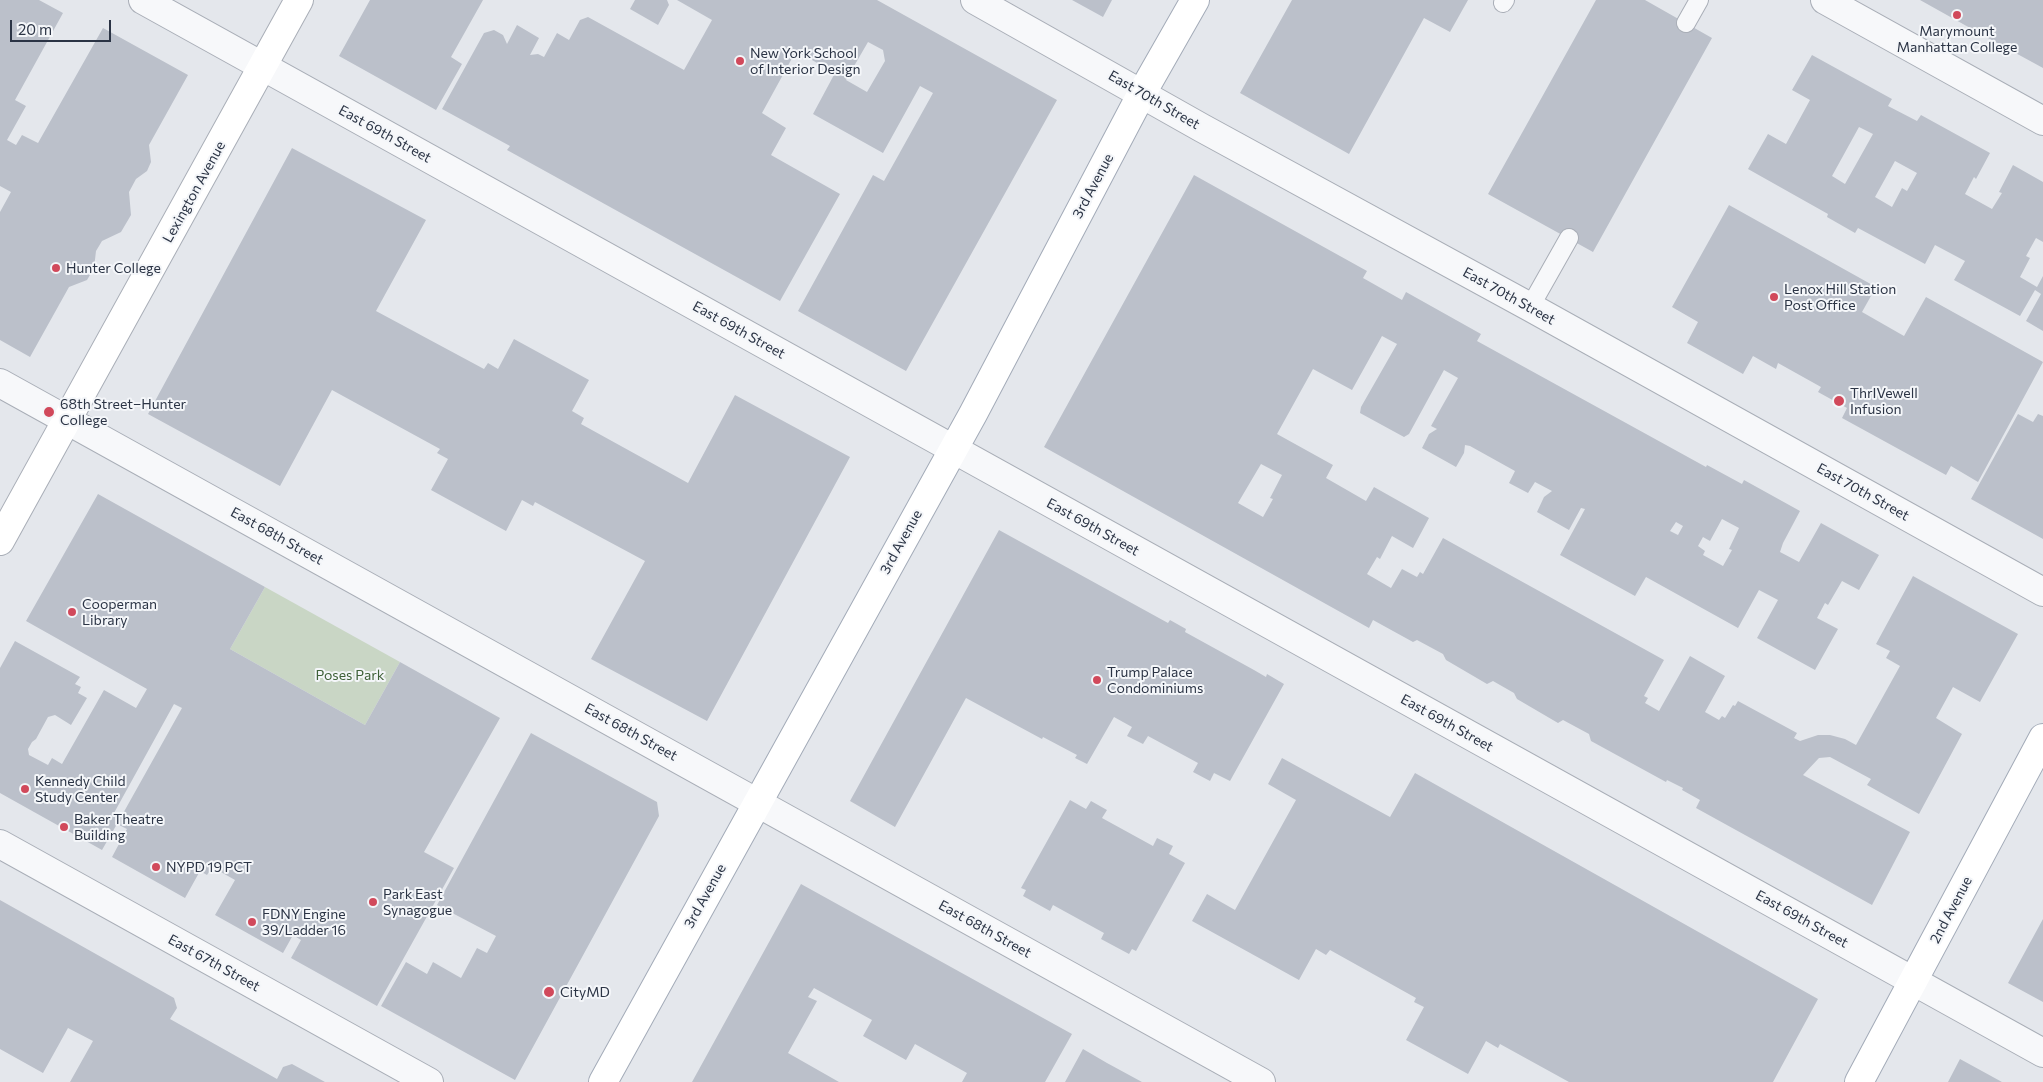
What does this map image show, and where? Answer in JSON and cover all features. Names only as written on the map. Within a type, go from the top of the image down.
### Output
[{"type":"main road","name":"Lexington Avenue","points":[[0,541],[299,0]]},
{"type":"main road","name":"3rd Avenue","points":[[603,1082],[953,449],[1142,93],[1195,0]]},
{"type":"main road","name":"2nd Avenue","points":[[1859,1082],[2043,738]]},
{"type":"street","name":"East 69th Street","points":[[143,0],[2043,1054]]},
{"type":"street","name":"East 70th Street","points":[[975,0],[1202,128],[1530,307],[2043,592]]},
{"type":"street","points":[[1825,0],[2043,121]]},
{"type":"street","name":"East 68th Street","points":[[0,383],[1262,1082]]},
{"type":"street","name":"East 67th Street","points":[[0,844],[429,1082]]},
{"type":"lane","points":[[1686,23],[1699,0]]},
{"type":"lane","points":[[1530,307],[1568,238]]},
{"type":"green space","name":"Poses Park","points":[[265,587],[400,662],[365,725],[230,649]]},
{"type":"building","points":[[0,0],[39,0],[63,13],[15,100],[26,106],[7,140],[16,145],[22,135],[38,143],[103,28],[188,75],[149,145],[151,162],[147,171],[136,179],[129,192],[131,215],[121,232],[102,241],[96,251],[94,268],[87,280],[69,287],[30,357],[0,340],[0,212],[11,192],[0,186]]},
{"type":"building","points":[[370,0],[483,0],[451,57],[462,64],[436,110],[339,56]]},
{"type":"building","points":[[635,0],[667,0],[669,5],[658,25],[630,9]]},
{"type":"building","points":[[677,0],[877,0],[1057,100],[906,371],[798,311],[873,175],[884,181],[933,93],[920,86],[883,153],[813,114],[835,73],[796,51],[762,113],[786,128],[771,155],[840,194],[780,301],[507,150],[510,146],[442,109],[484,33],[494,30],[503,35],[507,44],[517,25],[539,38],[530,55],[538,54],[544,57],[557,33],[569,40],[580,20],[588,17],[684,70],[712,20]],"holes":[[[868,42],[883,50],[885,61],[867,92],[846,80]]]},
{"type":"building","points":[[1072,0],[1112,0],[1103,17]]},
{"type":"building","points":[[1292,0],[1468,0],[1450,32],[1424,18],[1349,154],[1240,93]]},
{"type":"building","points":[[1596,0],[1645,0],[1712,38],[1593,252],[1488,194]]},
{"type":"building","points":[[1920,0],[2043,0],[2043,68],[1988,38]]},
{"type":"building","points":[[1812,55],[1892,99],[1888,106],[1917,121],[1921,115],[1990,153],[1976,179],[1974,177],[1965,194],[1992,209],[2002,193],[1999,192],[2013,165],[2043,182],[2043,242],[2036,238],[2026,256],[2030,258],[2020,277],[2037,287],[2043,276],[2043,331],[2026,321],[2041,294],[2035,290],[2020,316],[1954,280],[1965,261],[1935,245],[1925,264],[1858,228],[1855,233],[1827,217],[1828,214],[1748,169],[1768,134],[1786,144],[1810,100],[1792,90]],"holes":[[[1859,127],[1873,134],[1845,184],[1832,176]],[[1895,161],[1917,173],[1907,191],[1902,188],[1892,207],[1875,197]]]},
{"type":"building","points":[[292,148],[426,220],[376,311],[484,369],[488,363],[498,369],[514,339],[589,380],[572,411],[584,418],[581,424],[688,483],[735,395],[850,457],[707,721],[591,659],[645,561],[535,502],[533,506],[522,500],[506,531],[431,490],[448,459],[437,453],[440,449],[332,390],[280,486],[148,414]]},
{"type":"building","points":[[1194,175],[1367,271],[1363,278],[1402,300],[1406,292],[1481,334],[1477,341],[1706,467],[1707,465],[1742,484],[1744,480],[1800,511],[1780,552],[1799,562],[1821,523],[1879,555],[1859,590],[1842,581],[1828,605],[1825,603],[1817,618],[1838,629],[1815,670],[1757,638],[1778,600],[1759,590],[1738,628],[1646,577],[1635,596],[1560,555],[1585,509],[1581,508],[1569,530],[1537,512],[1544,497],[1552,491],[1535,482],[1528,493],[1509,483],[1515,471],[1470,446],[1465,445],[1464,453],[1456,467],[1422,448],[1429,434],[1437,429],[1431,426],[1458,378],[1444,370],[1409,434],[1404,437],[1360,413],[1361,407],[1397,344],[1382,336],[1352,390],[1313,369],[1277,434],[1333,465],[1326,478],[1366,501],[1374,487],[1429,518],[1413,548],[1392,536],[1380,559],[1377,557],[1367,574],[1391,588],[1402,569],[1417,577],[1420,572],[1423,574],[1443,538],[1664,660],[1644,696],[1648,698],[1645,703],[1659,711],[1690,656],[1725,676],[1705,712],[1719,720],[1722,716],[1725,718],[1733,705],[1735,706],[1738,701],[1797,733],[1794,738],[1800,741],[1818,735],[1830,735],[1845,739],[1856,745],[1900,666],[1886,658],[1890,651],[1876,644],[1913,576],[2018,634],[1980,702],[1953,687],[1936,718],[1962,734],[1919,814],[1867,785],[1871,779],[1830,757],[1819,758],[1803,775],[1910,832],[1872,905],[1696,808],[1700,800],[1682,790],[1683,788],[1667,780],[1666,782],[1591,741],[1589,734],[1563,720],[1558,723],[1517,699],[1514,693],[1493,681],[1487,684],[1446,660],[1443,654],[1417,640],[1413,642],[1373,620],[1369,628],[1044,447]],"holes":[[[1261,464],[1282,475],[1270,498],[1273,499],[1263,517],[1238,503]],[[1722,519],[1739,528],[1729,549],[1732,550],[1723,566],[1703,555],[1705,551],[1698,546],[1703,537],[1710,541]],[[1676,522],[1683,526],[1678,535],[1670,531]]]},
{"type":"building","points":[[1729,205],[1876,287],[1862,312],[1904,336],[1926,297],[2043,362],[1978,482],[1951,466],[1946,475],[1842,418],[1847,408],[1818,392],[1821,387],[1778,363],[1776,369],[1753,356],[1743,374],[1687,343],[1698,322],[1672,307]]},
{"type":"building","points":[[2018,414],[2033,422],[2038,414],[2043,416],[2043,539],[1971,499]]},
{"type":"building","points":[[98,494],[265,587],[230,649],[365,725],[400,662],[500,718],[424,852],[454,868],[377,1006],[291,958],[301,940],[293,935],[283,953],[215,915],[235,880],[212,867],[207,875],[200,871],[185,898],[112,857],[127,829],[117,824],[102,850],[0,793],[0,668],[15,641],[80,677],[75,684],[81,687],[78,693],[87,698],[71,725],[55,715],[48,717],[36,739],[32,742],[28,749],[29,755],[48,765],[52,758],[62,764],[104,690],[136,708],[147,689],[26,621]],"holes":[[[174,704],[182,708],[121,817],[114,813]]]},
{"type":"building","name":"Trump Palace Condominiums","points":[[999,530],[1168,623],[1170,620],[1186,629],[1185,632],[1266,677],[1267,674],[1284,684],[1230,781],[1214,773],[1210,781],[1193,772],[1198,763],[1148,736],[1143,744],[1127,736],[1132,727],[1114,717],[1087,764],[1075,758],[1077,755],[1043,737],[1042,739],[966,698],[895,827],[850,801]]},
{"type":"building","points":[[531,733],[657,802],[659,816],[515,1080],[381,1006],[406,962],[427,974],[433,962],[461,978],[477,948],[487,953],[496,936],[437,905]]},
{"type":"building","points":[[1282,758],[1390,817],[1415,773],[1818,999],[1773,1082],[1569,1082],[1500,1044],[1498,1048],[1486,1041],[1468,1074],[1406,1040],[1424,1007],[1414,1002],[1416,998],[1330,950],[1326,955],[1316,949],[1299,980],[1192,921],[1207,894],[1235,910],[1296,800],[1268,784]]},
{"type":"building","points":[[1070,800],[1086,809],[1091,801],[1107,810],[1102,818],[1153,846],[1157,838],[1173,846],[1169,854],[1185,863],[1136,951],[1132,949],[1129,954],[1101,939],[1104,933],[1053,905],[1050,911],[1023,896],[1026,890],[1021,888]]},
{"type":"building","points":[[801,884],[1072,1034],[1045,1082],[962,1082],[967,1073],[915,1044],[906,1060],[863,1036],[872,1020],[814,988],[808,997],[817,1001],[788,1053],[839,1082],[692,1082]]},
{"type":"building","points":[[0,900],[174,998],[177,1008],[170,1019],[277,1079],[283,1067],[292,1064],[325,1082],[70,1082],[93,1041],[68,1028],[43,1073],[0,1049]]},
{"type":"building","points":[[2043,919],[2043,1002],[2008,983]]},
{"type":"building","points":[[1083,1049],[1107,1063],[1142,1082],[1065,1082]]},
{"type":"building","points":[[1960,1059],[2002,1082],[1948,1082]]},
{"type":"place","name":"Marymount Manhattan College","points":[[1957,15]]},
{"type":"place","name":"New York School of Interior Design","points":[[740,61]]},
{"type":"place","name":"Hunter College","points":[[56,268]]},
{"type":"place","name":"Lenox Hill Station Post Office","points":[[1774,297]]},
{"type":"place","name":"ThrIVewell Infusion","points":[[1839,401]]},
{"type":"place","name":"68th Street–Hunter College","points":[[49,412]]},
{"type":"place","name":"Cooperman Library","points":[[72,612]]},
{"type":"place","name":"Trump Palace Condominiums","points":[[1097,680]]},
{"type":"place","name":"Kennedy Child Study Center","points":[[25,789]]},
{"type":"place","name":"Baker Theatre Building","points":[[64,827]]},
{"type":"place","name":"NYPD 19 PCT","points":[[156,867]]},
{"type":"place","name":"Park East Synagogue","points":[[373,902]]},
{"type":"place","name":"FDNY Engine 39/Ladder 16","points":[[252,922]]},
{"type":"place","name":"CityMD","points":[[549,992]]}]
